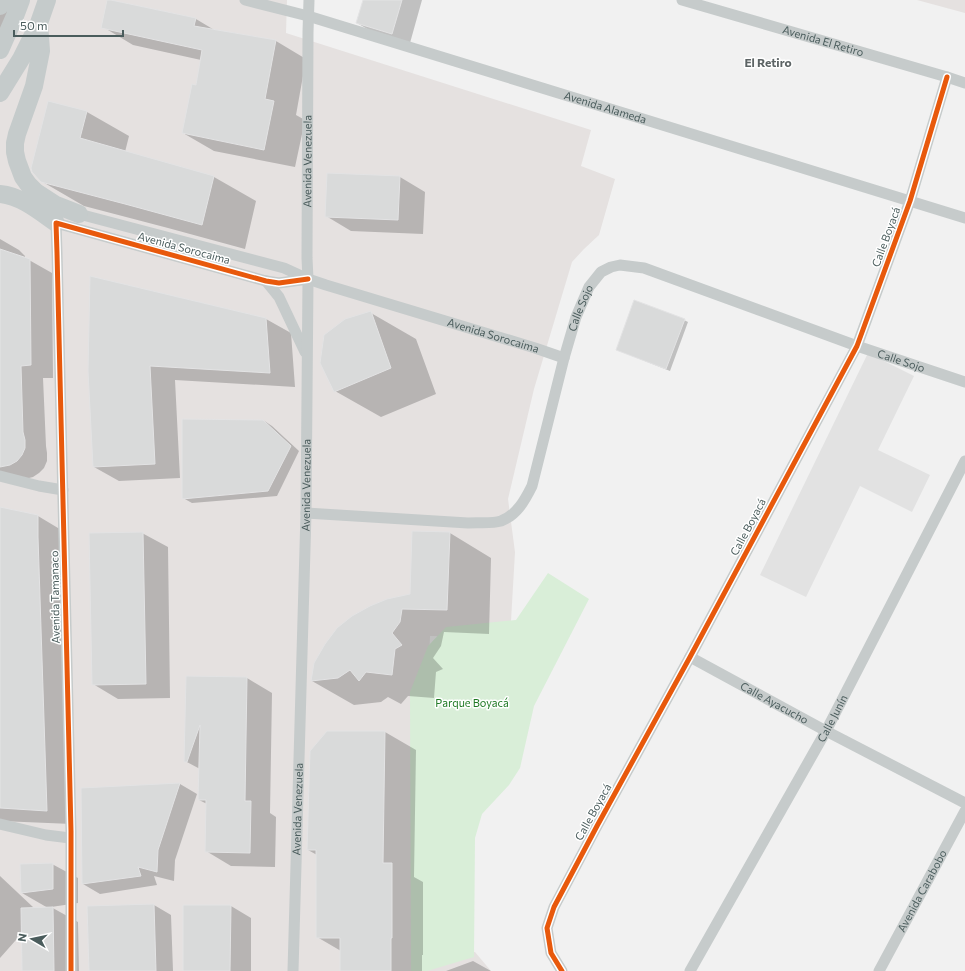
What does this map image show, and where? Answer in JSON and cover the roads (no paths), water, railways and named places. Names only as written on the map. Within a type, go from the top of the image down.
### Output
[{"type":"main road","points":[[0,6],[3,0]]},
{"type":"main road","points":[[0,50],[21,0]]},
{"type":"main road","points":[[0,93],[21,60],[40,23],[47,0]]},
{"type":"main road","points":[[40,23],[40,58],[34,86],[17,134],[15,152],[23,177],[36,192],[56,205],[79,214]]},
{"type":"main road","points":[[0,194],[23,200],[56,223]]},
{"type":"street","name":"Avenida Alameda","points":[[246,0],[308,16],[758,153],[965,218]]},
{"type":"street","name":"Avenida Venezuela","points":[[294,971],[306,512],[309,0]]},
{"type":"street","name":"Avenida El Retiro","points":[[682,0],[965,83]]},
{"type":"street","name":"Calle Boyacá","points":[[562,971],[551,953],[547,928],[554,907],[857,346],[910,201],[947,77]]},
{"type":"street","name":"Avenida Sorocaima","points":[[79,214],[284,268],[308,279],[564,358]]},
{"type":"street","name":"Avenida Sorocaima","points":[[56,223],[266,281],[279,283],[308,279]]},
{"type":"street","name":"Avenida Tamanaco","points":[[56,223],[70,838],[71,971]]},
{"type":"street","name":"Calle Sojo","points":[[306,512],[468,522],[501,521],[509,517],[525,500],[532,486],[564,358],[576,317],[589,287],[601,272],[611,267],[620,265],[644,268],[857,346],[965,382]]},
{"type":"street","points":[[266,281],[280,298],[307,355]]},
{"type":"street","name":"Calle Junín","points":[[690,971],[826,731],[965,461]]},
{"type":"street","points":[[0,476],[39,486],[63,490]]},
{"type":"street","name":"Calle Ayacucho","points":[[690,657],[826,731],[965,803]]},
{"type":"street","name":"Avenida Carabobo","points":[[879,971],[965,811]]},
{"type":"street","points":[[0,824],[46,835],[70,838]]},
{"type":"district","name":"El Retiro","points":[[768,63]]},
{"type":"park label","name":"Parque Boyacá","points":[[472,703]]}]
